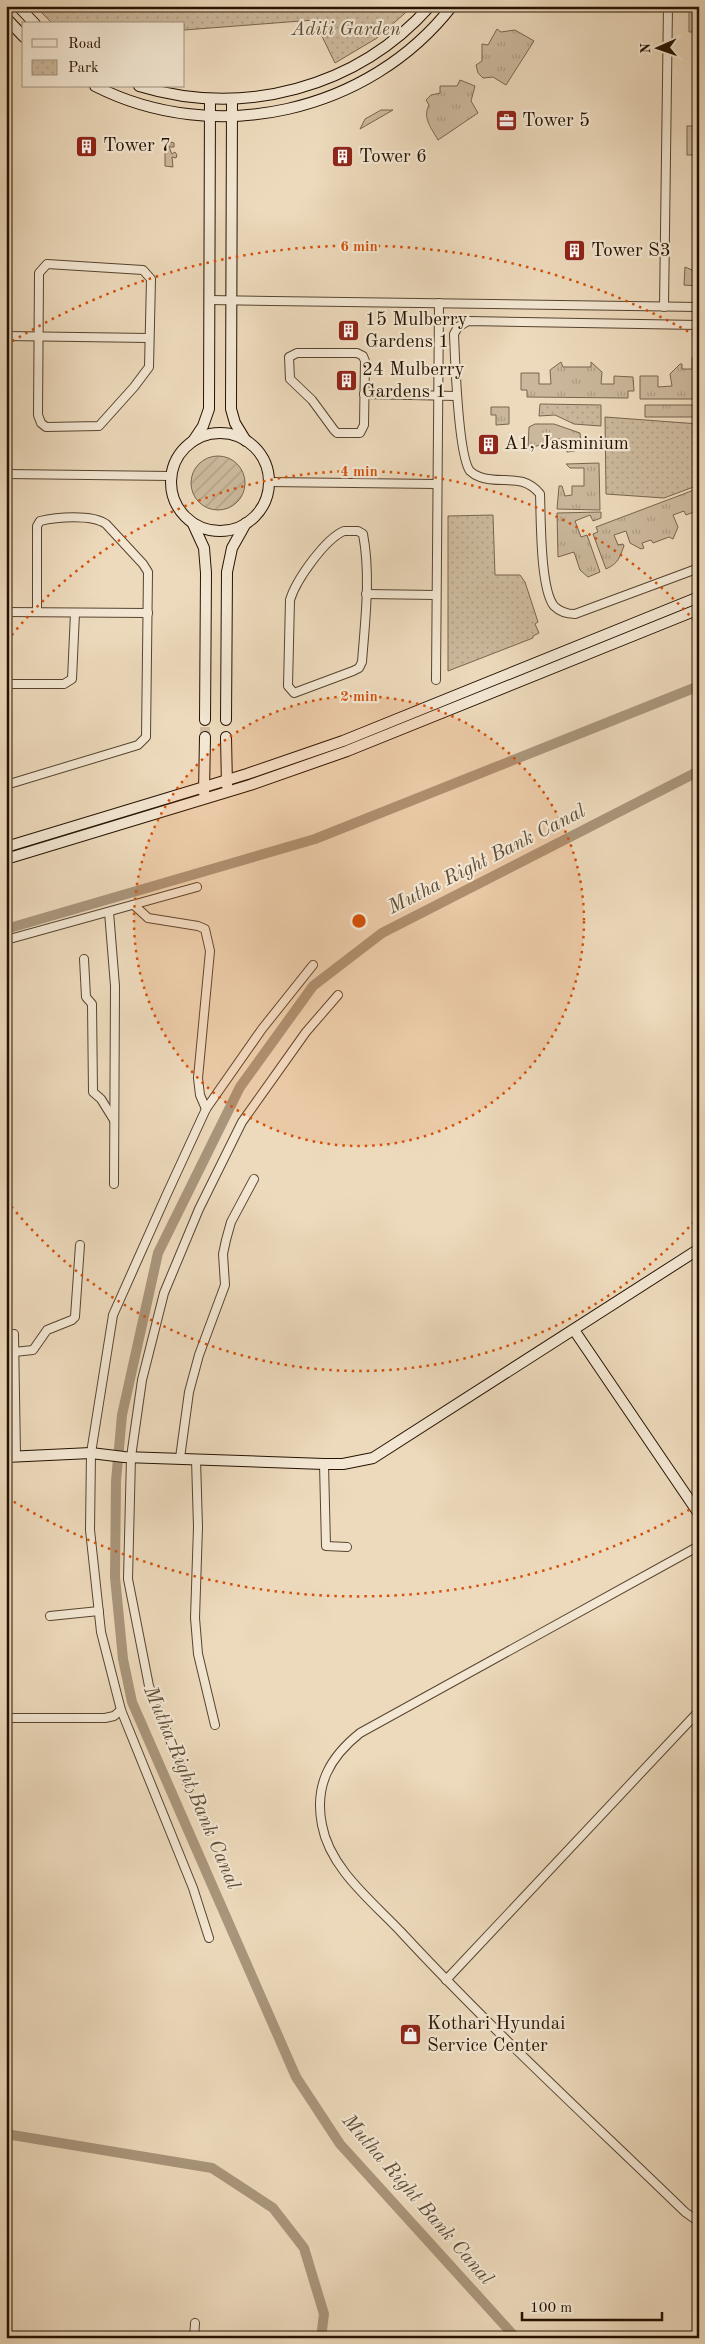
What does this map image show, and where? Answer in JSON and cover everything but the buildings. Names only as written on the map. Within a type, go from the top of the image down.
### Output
[{"type":"street","points":[[18,6],[33,22]]},
{"type":"street","points":[[147,88],[170,94],[232,100],[290,92],[339,74],[384,48],[411,26],[430,6]]},
{"type":"street","points":[[100,88],[149,107],[185,114],[210,116],[258,115],[294,108],[329,97],[363,82],[408,51],[435,26],[452,6]]},
{"type":"street","points":[[664,307],[668,6]]},
{"type":"street","points":[[6,18],[22,35]]},
{"type":"street","points":[[193,441],[203,426],[209,409],[210,99]]},
{"type":"street","points":[[226,720],[227,572],[232,548],[246,524],[257,514],[264,502],[269,482],[264,462],[256,450],[246,441],[235,423],[231,409],[232,100]]},
{"type":"street","points":[[47,264],[143,270],[151,279],[149,338],[149,367],[106,422],[90,428],[46,427],[41,422],[38,415],[39,273],[47,264]]},
{"type":"street","points":[[209,300],[699,307]]},
{"type":"street","points":[[436,680],[439,303]]},
{"type":"street","points":[[699,324],[468,322],[458,326],[454,334],[456,396],[466,460],[470,472],[481,478],[532,484],[540,494],[545,578],[554,605],[564,613],[575,614],[699,568]]},
{"type":"street","points":[[6,336],[149,338]]},
{"type":"street","points":[[297,353],[360,354],[365,361],[364,394],[363,430],[356,434],[337,432],[312,400],[290,379],[289,357],[297,353]]},
{"type":"street","points":[[364,394],[456,396]]},
{"type":"street","points":[[246,441],[233,435],[219,433],[205,435],[193,441],[182,450],[175,462],[171,476],[171,490],[175,503],[183,515],[193,524],[206,530],[220,532],[246,524]]},
{"type":"street","points":[[6,474],[171,476]]},
{"type":"street","points":[[269,482],[437,484]]},
{"type":"street","points":[[6,785],[138,745],[146,737],[149,580],[143,564],[106,524],[99,519],[87,518],[40,521],[37,526],[37,612]]},
{"type":"street","points":[[193,524],[204,548],[206,573],[205,720]]},
{"type":"street","points":[[358,530],[363,534],[366,594],[362,662],[359,668],[294,694],[288,686],[290,600],[293,590],[306,570],[335,535],[344,531],[358,530]]},
{"type":"street","points":[[366,594],[436,595]]},
{"type":"street","points":[[6,847],[204,787],[343,741],[699,596]]},
{"type":"street","points":[[6,859],[205,799],[347,751],[699,609]]},
{"type":"street","points":[[6,612],[148,614]]},
{"type":"street","points":[[6,684],[64,684],[72,679],[75,613]]},
{"type":"street","points":[[205,736],[205,799]]},
{"type":"street","points":[[226,737],[227,792]]},
{"type":"street","points":[[6,940],[197,887]]},
{"type":"street","points":[[134,905],[148,918],[198,926],[205,929],[208,937],[210,951],[198,1078],[200,1095],[206,1109]]},
{"type":"street","points":[[109,912],[115,986],[114,1184]]},
{"type":"street","points":[[84,959],[86,997],[92,1004],[93,1092],[106,1106],[115,1122]]},
{"type":"street","points":[[209,1938],[193,1888],[121,1710],[101,1632],[90,1530],[96,1454],[112,1315],[206,1109],[262,1029],[313,965]]},
{"type":"street","points":[[189,1788],[149,1686],[128,1579],[128,1457],[142,1380],[164,1293],[199,1209],[242,1122],[306,1032],[338,995]]},
{"type":"street","points":[[180,1458],[189,1392],[199,1355],[225,1285],[223,1254],[226,1240],[231,1222],[254,1180]]},
{"type":"street","points":[[14,1352],[33,1350],[47,1330],[75,1317],[80,1245]]},
{"type":"street","points":[[14,1334],[11,1456],[96,1454],[128,1457],[324,1464],[361,1461],[384,1452],[699,1249]]},
{"type":"street","points":[[574,1330],[699,1514]]},
{"type":"street","points":[[196,1459],[198,1527],[194,1618],[198,1654],[215,1725]]},
{"type":"street","points":[[324,1464],[326,1546],[347,1547]]},
{"type":"street","points":[[699,1546],[372,1726],[346,1745],[334,1758],[325,1774],[320,1810],[322,1825],[334,1855],[343,1870],[446,1980],[685,2212],[699,2222]]},
{"type":"street","points":[[50,1616],[99,1611]]},
{"type":"street","points":[[6,1718],[105,1718],[114,1716],[121,1710]]},
{"type":"street","points":[[446,1980],[699,1710]]},
{"type":"street","points":[[194,2338],[195,2323]]},
{"type":"green space","name":"Aditi Garden","points":[[35,6],[413,6],[377,38],[335,63],[314,20],[185,30],[185,22],[51,22]]},
{"type":"green space","points":[[689,6],[699,6],[696,32],[689,32]]},
{"type":"green space","points":[[497,29],[501,32],[515,30],[534,41],[506,85],[493,77],[483,78],[478,73],[476,65],[482,61],[482,44],[488,45]]},
{"type":"green space","points":[[460,80],[475,86],[471,101],[478,113],[438,140],[427,119],[429,105],[426,100],[431,95],[440,93],[440,86],[457,86]]},
{"type":"green space","points":[[381,110],[393,110],[360,129],[365,119]]},
{"type":"green space","points":[[687,126],[699,126],[699,155],[687,155]]},
{"type":"green space","points":[[165,141],[168,144],[174,143],[174,147],[169,147],[172,154],[175,152],[177,155],[176,158],[172,157],[173,167],[165,166]]},
{"type":"green space","points":[[685,267],[699,273],[699,286],[684,285]]},
{"type":"green space","points":[[692,358],[695,358],[695,399],[640,399],[640,376],[658,376],[658,387],[672,386],[670,374],[680,364],[682,364],[682,369],[692,369]]},
{"type":"green space","points":[[561,362],[563,367],[591,367],[591,362],[602,372],[601,384],[614,384],[614,376],[633,377],[634,391],[628,391],[628,398],[527,397],[527,390],[521,390],[521,373],[539,373],[539,384],[551,384],[550,370]]},
{"type":"green space","points":[[540,404],[601,405],[601,426],[574,424],[555,415],[539,416]]},
{"type":"green space","points":[[645,405],[695,405],[694,417],[645,417]]},
{"type":"green space","points":[[491,407],[509,407],[509,424],[496,425],[496,415],[491,415]]},
{"type":"green space","points":[[605,417],[699,424],[699,485],[664,498],[606,494]]},
{"type":"green space","points":[[535,424],[554,424],[580,433],[581,444],[575,445],[575,451],[567,452],[566,439],[552,439],[528,450],[529,427]]},
{"type":"green space","points":[[213,456],[223,456],[233,460],[241,468],[245,483],[241,498],[233,506],[223,510],[213,510],[203,506],[195,498],[191,488],[191,478],[195,468],[203,460]]},
{"type":"green space","points":[[599,463],[600,510],[557,509],[559,486],[562,486],[565,496],[572,495],[572,486],[584,486],[584,468],[570,468],[566,464]]},
{"type":"green space","points":[[694,490],[699,510],[686,515],[684,511],[673,515],[678,527],[673,539],[669,537],[653,543],[651,540],[642,543],[644,548],[641,549],[630,543],[626,531],[614,535],[618,545],[623,544],[624,546],[620,557],[606,569],[593,534],[598,532],[596,527]]},
{"type":"green space","points":[[601,512],[601,518],[593,521],[590,515],[575,521],[581,537],[587,535],[600,572],[588,577],[580,570],[574,552],[558,557],[557,513]]},
{"type":"green space","points":[[493,515],[495,575],[520,575],[525,582],[538,622],[535,624],[539,633],[533,636],[533,638],[448,671],[448,516]]},
{"type":"waterway","points":[[6,929],[315,839],[699,686]]},
{"type":"waterway","name":"Mutha Right Bank Canal","points":[[516,2338],[340,2144],[296,2077],[132,1702],[123,1659],[115,1577],[116,1481],[122,1415],[158,1253],[240,1087],[313,986],[382,933],[699,771]]},
{"type":"waterway","points":[[6,2134],[212,2168],[273,2208],[304,2248],[324,2314],[321,2338]]},
{"type":"tunnel","points":[[205,720],[205,737]]},
{"type":"place","name":"Tower 5","points":[[506,121]]},
{"type":"place","name":"Tower 7","points":[[87,146]]},
{"type":"place","name":"Tower 6","points":[[343,157]]},
{"type":"place","name":"Tower S3","points":[[575,251]]},
{"type":"place","name":"15 Mulberry Gardens 1","points":[[349,331]]},
{"type":"place","name":"24 Mulberry Gardens 1","points":[[346,381]]},
{"type":"place","name":"A1, Jasminium","points":[[488,444]]},
{"type":"place","name":"Kothari Hyundai Service Center","points":[[411,2035]]}]
